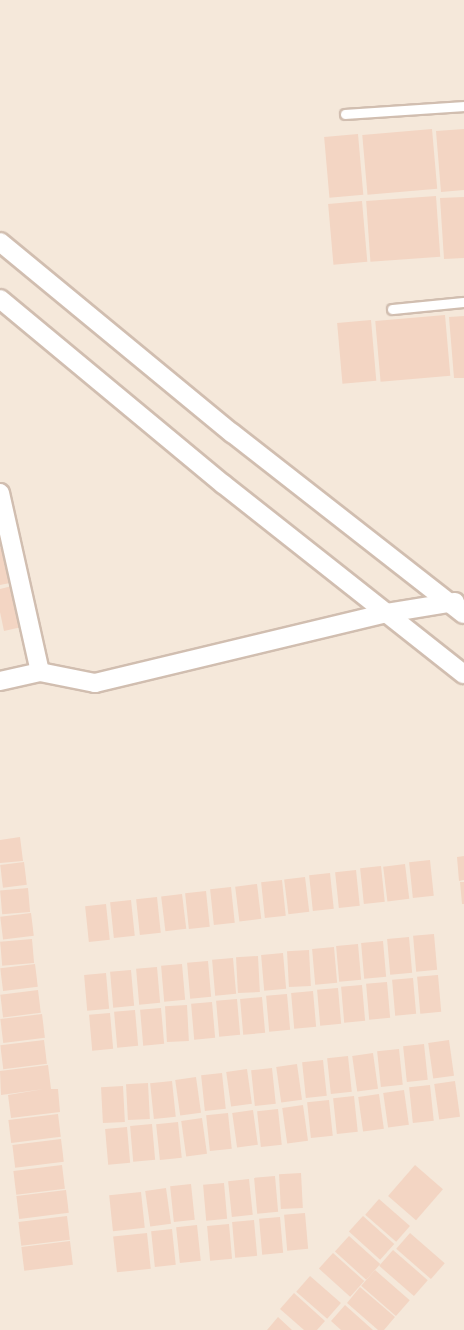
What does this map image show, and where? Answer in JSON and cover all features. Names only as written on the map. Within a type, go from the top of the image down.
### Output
[{"type":"street","points":[[0,242],[232,433],[457,601],[464,614]]},
{"type":"street","points":[[0,299],[223,484],[464,674]]},
{"type":"street","points":[[0,493],[5,538],[40,672]]},
{"type":"street","points":[[0,681],[40,672],[95,683],[387,613],[457,601]]},
{"type":"lane","points":[[345,114],[464,106]]},
{"type":"lane","points":[[392,309],[464,302]]},
{"type":"shaded area","points":[[0,0],[464,0],[464,1330],[0,1330]]},
{"type":"building","points":[[432,129],[437,189],[367,195],[362,135]]},
{"type":"building","points":[[464,129],[464,190],[441,192],[436,131]]},
{"type":"building","points":[[358,134],[363,195],[329,198],[324,137]]},
{"type":"building","points":[[436,196],[440,257],[370,262],[366,201]]},
{"type":"building","points":[[464,197],[464,258],[444,259],[440,198]]},
{"type":"building","points":[[362,201],[367,262],[333,265],[328,204]]},
{"type":"building","points":[[445,315],[450,376],[381,382],[375,321]]},
{"type":"building","points":[[464,316],[464,378],[454,378],[449,317]]},
{"type":"building","points":[[371,320],[376,381],[342,384],[337,323]]},
{"type":"building","points":[[8,547],[15,582],[0,585],[0,548]]},
{"type":"building","points":[[16,585],[26,626],[4,631],[0,612],[0,589]]},
{"type":"building","points":[[20,837],[23,861],[0,863],[0,840]]},
{"type":"building","points":[[464,856],[464,880],[459,881],[457,857]]},
{"type":"building","points":[[430,860],[434,896],[413,898],[409,862]]},
{"type":"building","points":[[24,862],[27,885],[3,888],[0,865]]},
{"type":"building","points":[[405,864],[409,899],[387,901],[383,867]]},
{"type":"building","points":[[381,866],[385,902],[364,904],[360,868]]},
{"type":"building","points":[[356,870],[360,906],[339,908],[335,872]]},
{"type":"building","points":[[330,873],[334,909],[313,911],[309,875]]},
{"type":"building","points":[[305,877],[309,912],[288,914],[284,880]]},
{"type":"building","points":[[282,880],[286,916],[265,918],[261,882]]},
{"type":"building","points":[[460,882],[464,882],[464,904],[462,904]]},
{"type":"building","points":[[257,884],[261,919],[239,921],[235,887]]},
{"type":"building","points":[[231,887],[235,923],[214,925],[210,889]]},
{"type":"building","points":[[28,888],[30,912],[2,914],[0,890]]},
{"type":"building","points":[[206,891],[210,927],[189,929],[185,893]]},
{"type":"building","points":[[182,894],[186,929],[165,931],[161,897]]},
{"type":"building","points":[[157,897],[161,933],[140,935],[136,899]]},
{"type":"building","points":[[131,900],[135,936],[114,938],[110,902]]},
{"type":"building","points":[[106,904],[110,940],[89,942],[85,906]]},
{"type":"building","points":[[31,913],[34,936],[3,940],[0,917]]},
{"type":"building","points":[[434,934],[437,970],[416,972],[413,936]]},
{"type":"building","points":[[409,937],[412,973],[390,975],[387,939]]},
{"type":"building","points":[[32,939],[34,963],[2,966],[0,942]]},
{"type":"building","points":[[383,941],[386,977],[364,979],[361,943]]},
{"type":"building","points":[[358,944],[361,980],[339,982],[336,946]]},
{"type":"building","points":[[334,947],[337,983],[315,985],[312,949]]},
{"type":"building","points":[[309,950],[311,986],[289,987],[287,951]]},
{"type":"building","points":[[283,953],[286,989],[264,991],[261,955]]},
{"type":"building","points":[[258,956],[260,992],[238,993],[236,957]]},
{"type":"building","points":[[233,958],[236,994],[215,996],[212,960]]},
{"type":"building","points":[[208,961],[211,997],[190,999],[187,963]]},
{"type":"building","points":[[35,964],[38,987],[3,991],[0,968]]},
{"type":"building","points":[[182,964],[185,1000],[164,1002],[161,966]]},
{"type":"building","points":[[157,967],[160,1003],[139,1005],[136,969]]},
{"type":"building","points":[[131,970],[134,1006],[113,1008],[110,972]]},
{"type":"building","points":[[106,973],[109,1009],[87,1011],[84,975]]},
{"type":"building","points":[[438,975],[441,1012],[420,1014],[417,977]]},
{"type":"building","points":[[413,978],[416,1014],[395,1016],[392,980]]},
{"type":"building","points":[[387,982],[390,1018],[369,1020],[366,984]]},
{"type":"building","points":[[362,985],[365,1021],[344,1023],[341,987]]},
{"type":"building","points":[[338,988],[341,1024],[320,1026],[317,990]]},
{"type":"building","points":[[38,990],[41,1013],[3,1017],[0,995]]},
{"type":"building","points":[[313,991],[316,1027],[294,1029],[291,993]]},
{"type":"building","points":[[287,994],[290,1030],[269,1032],[266,996]]},
{"type":"building","points":[[262,997],[265,1033],[243,1035],[240,999]]},
{"type":"building","points":[[237,999],[240,1035],[219,1037],[216,1001]]},
{"type":"building","points":[[212,1002],[215,1038],[194,1040],[191,1004]]},
{"type":"building","points":[[187,1005],[189,1041],[167,1042],[165,1006]]},
{"type":"building","points":[[161,1008],[164,1044],[143,1046],[140,1010]]},
{"type":"building","points":[[135,1010],[138,1046],[117,1048],[114,1012]]},
{"type":"building","points":[[110,1013],[113,1049],[92,1051],[89,1015]]},
{"type":"building","points":[[42,1014],[45,1038],[3,1043],[0,1019]]},
{"type":"building","points":[[44,1040],[47,1064],[3,1069],[0,1045]]},
{"type":"building","points":[[449,1040],[454,1076],[433,1079],[428,1043]]},
{"type":"building","points":[[424,1044],[428,1080],[407,1082],[403,1046]]},
{"type":"building","points":[[399,1049],[403,1085],[381,1087],[377,1051]]},
{"type":"building","points":[[373,1053],[378,1089],[357,1092],[352,1056]]},
{"type":"building","points":[[348,1056],[352,1092],[331,1094],[327,1058]]},
{"type":"building","points":[[323,1060],[327,1096],[306,1098],[302,1062]]},
{"type":"building","points":[[297,1064],[302,1100],[281,1103],[276,1067]]},
{"type":"building","points":[[48,1065],[51,1089],[58,1089],[60,1112],[11,1118],[8,1095],[44,1089],[1,1095],[0,1071]]},
{"type":"building","points":[[272,1068],[276,1104],[255,1106],[251,1070]]},
{"type":"building","points":[[247,1069],[252,1104],[231,1107],[226,1072]]},
{"type":"building","points":[[222,1073],[226,1109],[205,1111],[201,1075]]},
{"type":"building","points":[[196,1077],[201,1113],[180,1116],[175,1080]]},
{"type":"building","points":[[172,1081],[176,1117],[154,1119],[150,1083]]},
{"type":"building","points":[[455,1081],[460,1117],[439,1120],[434,1084]]},
{"type":"building","points":[[148,1083],[150,1119],[128,1120],[126,1084]]},
{"type":"building","points":[[430,1085],[434,1121],[413,1123],[409,1087]]},
{"type":"building","points":[[123,1086],[125,1122],[103,1123],[101,1087]]},
{"type":"building","points":[[404,1090],[409,1125],[388,1128],[383,1093]]},
{"type":"building","points":[[379,1094],[384,1129],[363,1132],[358,1097]]},
{"type":"building","points":[[354,1096],[358,1132],[337,1134],[333,1098]]},
{"type":"building","points":[[329,1100],[333,1136],[311,1138],[307,1102]]},
{"type":"building","points":[[303,1105],[308,1141],[287,1144],[282,1108]]},
{"type":"building","points":[[278,1109],[282,1145],[261,1147],[257,1111]]},
{"type":"building","points":[[253,1110],[258,1145],[237,1148],[232,1113]]},
{"type":"building","points":[[228,1113],[232,1149],[210,1151],[206,1115]]},
{"type":"building","points":[[58,1114],[61,1137],[11,1143],[8,1120]]},
{"type":"building","points":[[202,1118],[207,1154],[186,1157],[181,1121]]},
{"type":"building","points":[[178,1122],[182,1158],[160,1160],[156,1124]]},
{"type":"building","points":[[152,1124],[155,1160],[133,1162],[130,1126]]},
{"type":"building","points":[[127,1127],[130,1163],[108,1165],[105,1129]]},
{"type":"building","points":[[61,1139],[64,1162],[15,1168],[12,1145]]},
{"type":"building","points":[[62,1165],[65,1189],[16,1195],[13,1171]]},
{"type":"building","points":[[415,1165],[443,1189],[416,1220],[388,1196]]},
{"type":"building","points":[[301,1173],[303,1208],[281,1209],[279,1174]]},
{"type":"building","points":[[275,1176],[278,1212],[257,1214],[254,1178]]},
{"type":"building","points":[[249,1179],[253,1215],[232,1217],[228,1181]]},
{"type":"building","points":[[224,1183],[227,1219],[206,1221],[203,1185]]},
{"type":"building","points":[[191,1184],[195,1220],[174,1222],[170,1186]]},
{"type":"building","points":[[166,1188],[171,1224],[150,1227],[145,1191]]},
{"type":"building","points":[[66,1190],[69,1213],[19,1219],[16,1196]]},
{"type":"building","points":[[141,1192],[145,1228],[113,1231],[109,1195]]},
{"type":"building","points":[[379,1199],[410,1226],[396,1242],[365,1215]]},
{"type":"building","points":[[305,1213],[308,1249],[287,1251],[284,1215]]},
{"type":"building","points":[[67,1216],[70,1240],[21,1246],[18,1222]]},
{"type":"building","points":[[363,1216],[394,1244],[380,1260],[349,1232]]},
{"type":"building","points":[[280,1217],[283,1253],[262,1255],[259,1219]]},
{"type":"building","points":[[254,1220],[257,1256],[235,1258],[232,1222]]},
{"type":"building","points":[[229,1224],[232,1259],[210,1261],[207,1226]]},
{"type":"building","points":[[197,1225],[201,1261],[180,1263],[176,1227]]},
{"type":"building","points":[[172,1229],[176,1265],[155,1267],[151,1231]]},
{"type":"building","points":[[147,1233],[151,1269],[117,1272],[113,1237]]},
{"type":"building","points":[[410,1233],[445,1263],[431,1279],[396,1249]]},
{"type":"building","points":[[349,1236],[380,1264],[366,1280],[335,1252]]},
{"type":"building","points":[[70,1241],[73,1265],[24,1271],[21,1247]]},
{"type":"building","points":[[393,1250],[428,1280],[414,1296],[379,1266]]},
{"type":"building","points":[[333,1253],[364,1281],[350,1297],[319,1269]]},
{"type":"building","points":[[375,1270],[410,1300],[396,1316],[361,1286]]},
{"type":"building","points":[[310,1276],[341,1303],[327,1319],[296,1292]]},
{"type":"building","points":[[360,1287],[395,1317],[384,1330],[378,1330],[347,1303]]},
{"type":"building","points":[[294,1293],[325,1321],[317,1330],[304,1330],[280,1309]]},
{"type":"building","points":[[345,1305],[373,1330],[341,1330],[331,1321]]},
{"type":"building","points":[[278,1317],[292,1330],[267,1330]]}]
